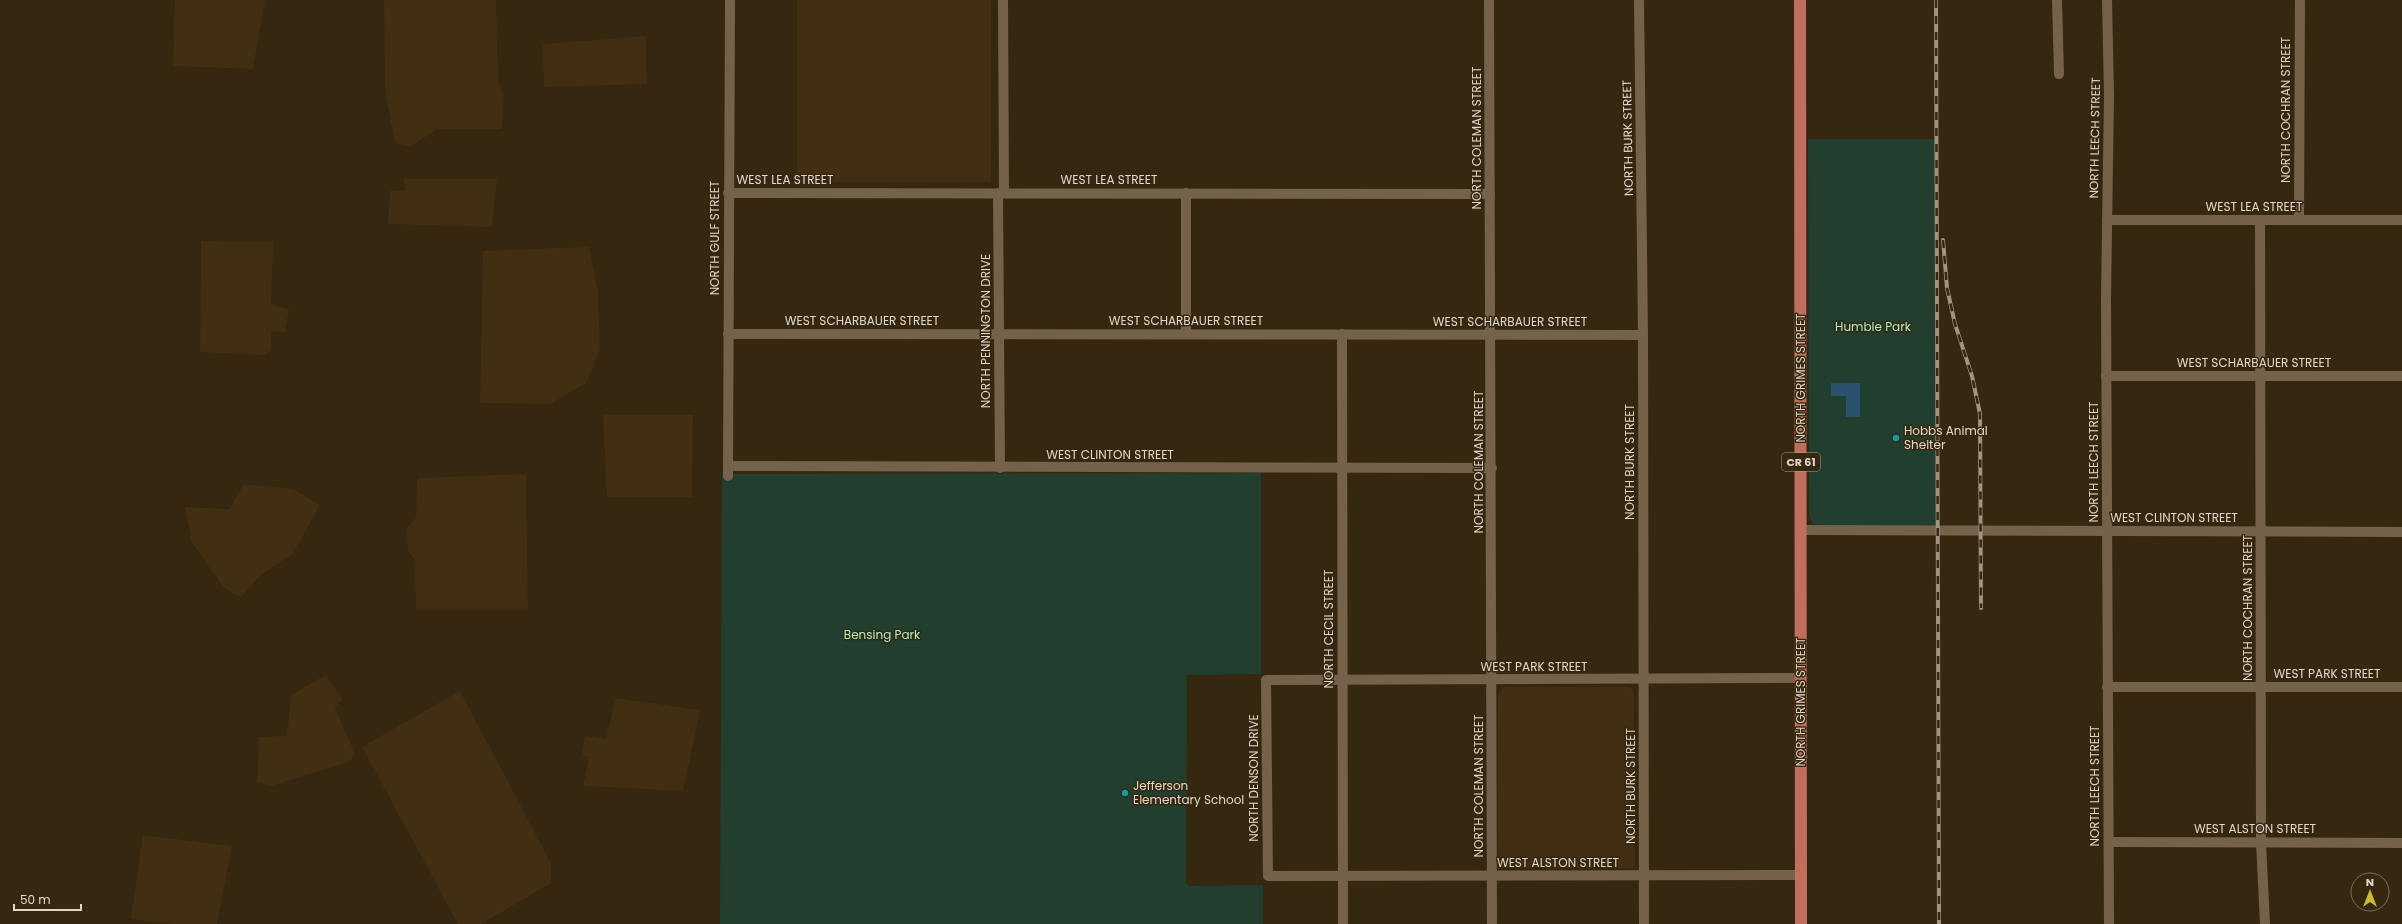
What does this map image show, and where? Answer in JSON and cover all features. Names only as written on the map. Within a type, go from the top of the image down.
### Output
[{"type":"main road","name":"NORTH GRIMES STREET","points":[[1800,0],[1801,924]]},
{"type":"street","name":"NORTH GULF STREET","points":[[728,471],[730,0]]},
{"type":"street","name":"NORTH PENNINGTON DRIVE","points":[[1000,468],[999,334],[1003,0]]},
{"type":"street","name":"NORTH COLEMAN STREET","points":[[1489,0],[1492,335],[1492,924]]},
{"type":"street","name":"NORTH BURK STREET","points":[[1639,0],[1643,335],[1644,924]]},
{"type":"street","points":[[2056,0],[2059,74]]},
{"type":"street","name":"NORTH LEECH STREET","points":[[2107,0],[2109,95],[2106,376],[2109,924]]},
{"type":"street","name":"NORTH COCHRAN STREET","points":[[2299,220],[2300,0]]},
{"type":"street","name":"WEST LEA STREET","points":[[728,193],[1490,194]]},
{"type":"street","points":[[1186,194],[1186,333]]},
{"type":"street","name":"WEST LEA STREET","points":[[2107,220],[2402,220]]},
{"type":"street","name":"NORTH COCHRAN STREET","points":[[2260,220],[2259,375],[2261,842],[2265,924]]},
{"type":"street","name":"WEST SCHARBAUER STREET","points":[[728,334],[1186,333],[1643,335]]},
{"type":"street","name":"NORTH CECIL STREET","points":[[1342,334],[1343,924]]},
{"type":"street","name":"WEST SCHARBAUER STREET","points":[[2106,376],[2402,376]]},
{"type":"street","name":"WEST CLINTON STREET","points":[[728,471],[1000,468],[1492,468]]},
{"type":"street","name":"WEST CLINTON STREET","points":[[1801,530],[2402,532]]},
{"type":"street","name":"WEST PARK STREET","points":[[1266,680],[1801,678]]},
{"type":"street","name":"NORTH DENSON DRIVE","points":[[1266,680],[1268,876]]},
{"type":"street","name":"WEST PARK STREET","points":[[2107,687],[2402,687]]},
{"type":"street","name":"WEST ALSTON STREET","points":[[2109,842],[2402,843]]},
{"type":"street","name":"WEST ALSTON STREET","points":[[1268,876],[1801,875]]},
{"type":"shaded area","points":[[175,0],[265,0],[253,69],[173,66]]},
{"type":"shaded area","points":[[384,0],[496,0],[498,80],[504,98],[502,129],[437,129],[410,147],[395,143],[385,90]]},
{"type":"shaded area","points":[[797,0],[991,0],[991,182],[797,182]]},
{"type":"shaded area","points":[[646,36],[647,84],[544,87],[543,44]]},
{"type":"shaded area","points":[[404,179],[497,179],[492,227],[388,224],[390,191],[405,190]]},
{"type":"shaded area","points":[[201,241],[273,242],[271,305],[289,309],[285,333],[271,331],[271,350],[264,355],[200,352]]},
{"type":"shaded area","points":[[589,247],[598,291],[600,350],[586,383],[550,404],[480,403],[483,251]]},
{"type":"shaded area","points":[[603,415],[693,415],[692,497],[607,497]]},
{"type":"shaded area","points":[[526,474],[528,610],[416,610],[415,560],[408,551],[407,527],[416,518],[417,478]]},
{"type":"shaded area","points":[[244,484],[293,489],[320,505],[293,554],[262,574],[241,597],[224,588],[192,543],[185,507],[229,509]]},
{"type":"shaded area","points":[[326,675],[342,699],[335,708],[355,754],[349,762],[271,786],[257,782],[259,737],[287,736],[291,695]]},
{"type":"shaded area","points":[[1505,687],[1627,687],[1632,689],[1634,693],[1635,865],[1633,868],[1498,868],[1498,696],[1500,690]]},
{"type":"shaded area","points":[[460,691],[551,863],[551,883],[481,924],[458,924],[362,747]]},
{"type":"shaded area","points":[[616,698],[700,710],[683,791],[583,786],[589,757],[582,755],[585,736],[606,739]]},
{"type":"shaded area","points":[[143,835],[232,846],[217,924],[174,924],[131,919]]},
{"type":"green space","name":"Humble Park","points":[[1808,139],[1937,139],[1938,526],[1821,525],[1813,524],[1809,515]]},
{"type":"green space","name":"Bensing Park","points":[[1261,473],[1261,674],[1187,675],[1186,883],[1189,886],[1263,885],[1263,924],[720,924],[722,474]]},
{"type":"water","points":[[1831,383],[1860,383],[1860,417],[1846,417],[1846,396],[1831,396]]},
{"type":"railway","points":[[1936,0],[1939,924]]},
{"type":"railway","points":[[1943,240],[1947,288],[1955,324],[1972,376],[1980,414],[1981,608]]},
{"type":"place","name":"Hobbs Animal Shelter","points":[[1896,438]]},
{"type":"place","name":"Jefferson Elementary School","points":[[1125,793]]}]
